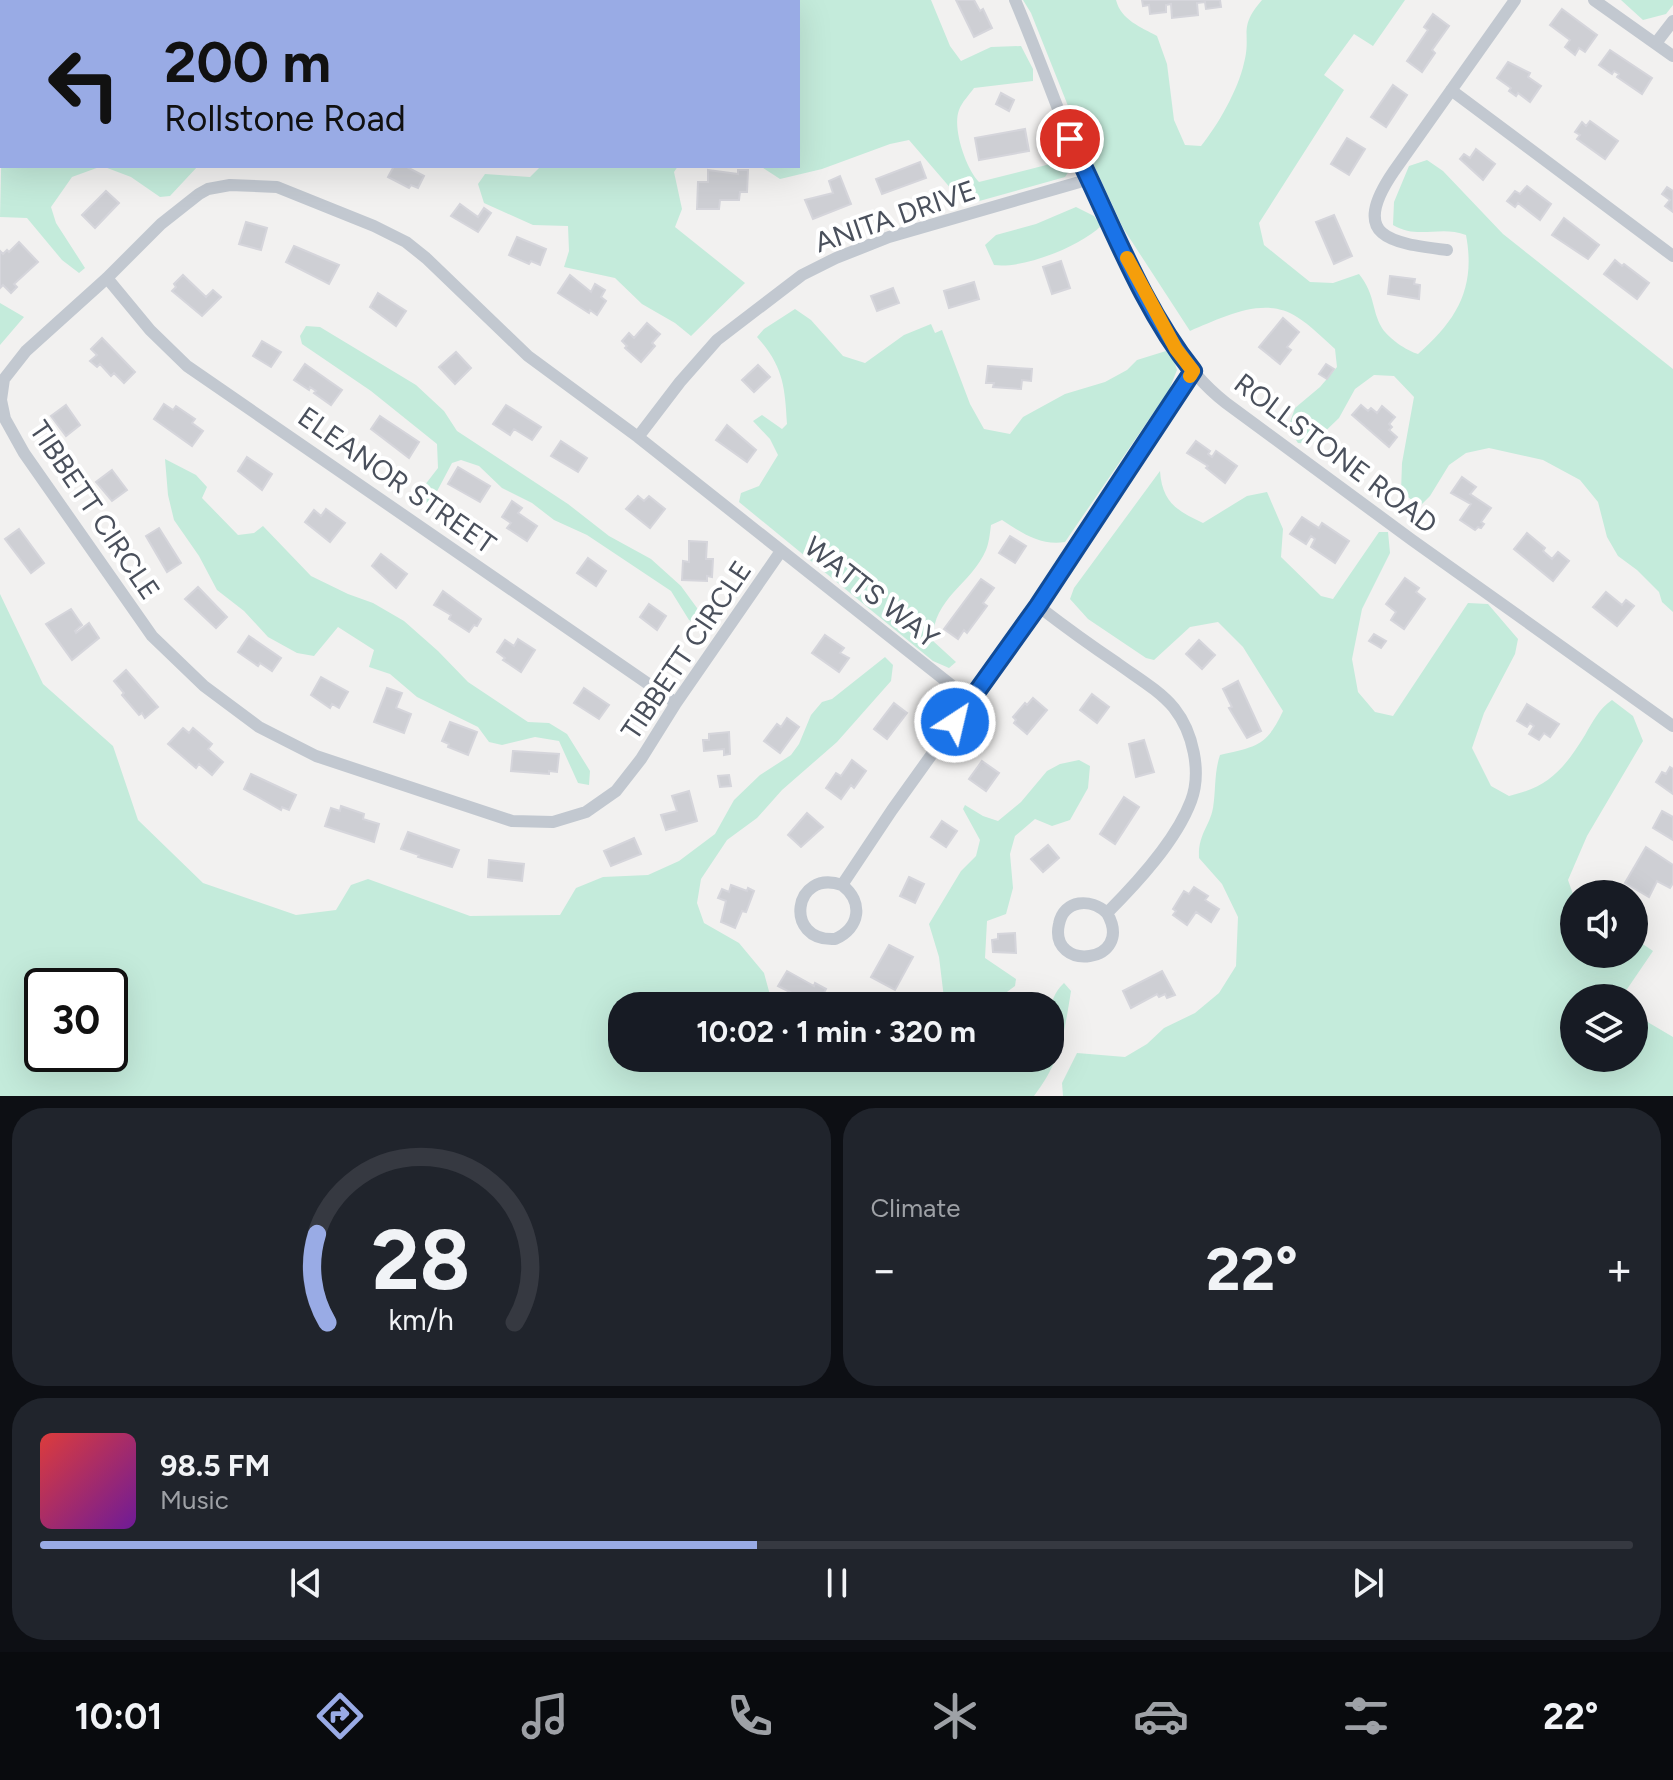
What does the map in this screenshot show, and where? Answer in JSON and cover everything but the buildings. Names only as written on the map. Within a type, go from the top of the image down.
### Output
[{"type":"street","name":"ROLLSTONE ROAD","points":[[1015,0],[1070,139],[1140,285],[1176,349],[1193,371],[1226,403],[1673,726]]},
{"type":"street","points":[[1447,250],[1391,241],[1379,230],[1376,214],[1378,200],[1384,185],[1515,0]]},
{"type":"street","points":[[1594,0],[1673,56]]},
{"type":"street","points":[[1656,43],[1673,21]]},
{"type":"street","points":[[1451,90],[1673,256]]},
{"type":"street","name":"ANITA DRIVE","points":[[638,437],[707,350],[802,275],[889,237],[1090,179]]},
{"type":"street","name":"TIBBETT CIRCLE","points":[[249,184],[277,187],[374,226],[406,242],[528,356],[638,437],[781,551],[641,759],[616,791],[586,812],[553,822],[512,821],[316,756],[259,727],[204,686],[152,636],[24,453],[5,419],[1,400],[4,379],[13,364],[107,278],[161,224],[208,189],[249,184]]},
{"type":"street","name":"ELEANOR STREET","points":[[107,278],[150,330],[187,366],[676,703]]},
{"type":"street","points":[[842,885],[1038,606],[1193,371]]},
{"type":"street","name":"WATTS WAY","points":[[781,551],[970,700]]},
{"type":"street","points":[[1038,606],[1148,685],[1174,709],[1189,735],[1195,759],[1196,780],[1191,801],[1174,831],[1133,887],[1107,913]]},
{"type":"street","points":[[824,882],[842,885],[855,900],[856,919],[852,928],[835,939],[816,937],[803,924],[800,915],[803,898],[808,890],[824,882]]},
{"type":"street","points":[[1082,902],[1092,903],[1107,913],[1113,929],[1112,938],[1102,953],[1094,957],[1076,956],[1062,945],[1058,927],[1065,910],[1082,902]]},
{"type":"green space","points":[[800,0],[931,0],[950,46],[961,61],[991,47],[1021,46],[1033,69],[1033,81],[974,88],[960,107],[957,127],[965,158],[979,182],[1062,161],[1071,168],[1065,177],[965,205],[909,140],[822,169],[780,179],[763,168],[800,168]]},
{"type":"green space","points":[[1023,0],[1116,0],[1127,18],[1157,36],[1167,64],[1174,120],[1185,145],[1201,146],[1232,96],[1246,53],[1247,25],[1262,0],[1405,0],[1373,46],[1354,34],[1324,75],[1344,90],[1259,223],[1264,245],[1310,282],[1333,283],[1359,274],[1385,332],[1398,344],[1418,354],[1453,315],[1460,302],[1468,271],[1466,235],[1447,231],[1411,231],[1393,225],[1394,202],[1409,166],[1427,160],[1443,171],[1503,234],[1673,369],[1673,612],[1662,602],[1659,592],[1618,556],[1607,537],[1598,502],[1580,480],[1543,460],[1489,448],[1466,453],[1449,465],[1420,506],[1401,492],[1402,463],[1414,397],[1394,376],[1374,375],[1355,389],[1339,418],[1312,444],[1298,443],[1288,428],[1295,408],[1320,387],[1337,367],[1335,349],[1297,317],[1271,308],[1243,311],[1190,331],[1123,228]]},
{"type":"green space","points":[[1621,0],[1673,0],[1673,5],[1666,14],[1643,20]]},
{"type":"green space","points":[[1,168],[97,168],[72,177],[51,207],[56,223],[85,268],[79,273],[62,260],[27,218],[0,217]]},
{"type":"green space","points":[[107,168],[196,168],[170,196],[160,197],[131,177]]},
{"type":"green space","points":[[539,168],[677,168],[674,172],[682,209],[675,227],[745,283],[691,336],[642,304],[615,278],[564,267],[569,251],[568,226],[533,225],[484,203],[478,184],[485,174],[530,177]]},
{"type":"green space","points":[[1076,207],[1094,216],[1101,226],[1079,242],[1050,255],[1020,264],[994,265],[985,245],[996,235],[1036,224]]},
{"type":"green space","points":[[0,303],[24,317],[0,345]]},
{"type":"green space","points":[[795,309],[811,320],[843,356],[865,363],[904,335],[931,324],[935,333],[942,330],[970,404],[984,429],[1010,434],[1023,417],[1065,394],[1105,382],[1127,370],[1137,360],[1166,351],[1173,358],[1177,370],[1169,390],[1065,542],[1040,540],[1002,520],[991,525],[987,547],[979,562],[945,603],[934,626],[933,641],[956,662],[949,668],[933,661],[739,502],[741,493],[759,486],[778,455],[770,439],[753,421],[762,415],[782,429],[787,424],[781,377],[772,357],[757,337]]},
{"type":"green space","points":[[306,326],[320,327],[416,385],[444,411],[457,431],[568,504],[609,536],[651,559],[681,586],[705,619],[703,626],[689,620],[671,591],[587,535],[554,520],[532,503],[502,488],[479,466],[461,460],[452,463],[434,497],[423,506],[414,499],[438,468],[437,444],[371,391],[302,344],[300,336]]},
{"type":"green space","points":[[165,459],[196,475],[207,487],[202,498],[238,535],[254,533],[263,526],[311,576],[373,603],[404,621],[468,682],[528,722],[549,723],[567,734],[590,771],[589,785],[578,783],[559,741],[535,737],[502,745],[489,742],[478,727],[417,697],[390,674],[369,667],[374,650],[338,627],[314,656],[297,653],[268,637],[244,611],[217,590],[199,556],[174,520]]},
{"type":"green space","points":[[1160,471],[1164,491],[1172,504],[1203,523],[1247,496],[1267,492],[1283,529],[1281,557],[1321,596],[1333,599],[1379,532],[1388,532],[1390,553],[1362,609],[1352,659],[1358,692],[1375,712],[1393,716],[1468,603],[1488,604],[1518,639],[1515,654],[1484,713],[1472,748],[1491,786],[1509,796],[1545,782],[1570,758],[1600,711],[1612,700],[1633,716],[1643,741],[1587,836],[1568,880],[1560,880],[1560,968],[1641,968],[1631,984],[1560,984],[1560,1072],[1648,1072],[1648,1022],[1673,1037],[1673,1096],[1063,1096],[1062,1083],[1077,1053],[1125,1057],[1147,1044],[1164,1028],[1195,1013],[1219,993],[1236,966],[1238,917],[1222,884],[1199,858],[1200,843],[1213,808],[1220,755],[1259,743],[1271,732],[1283,711],[1243,647],[1218,622],[1190,627],[1154,660],[1146,658],[1088,619],[1070,599],[1074,588]]},
{"type":"green space","points":[[0,594],[43,684],[113,746],[138,820],[203,883],[296,915],[336,910],[351,885],[368,879],[470,916],[560,915],[576,888],[603,877],[648,875],[679,861],[715,834],[734,800],[760,775],[791,755],[811,715],[822,702],[832,699],[885,657],[893,665],[891,681],[837,742],[782,790],[757,818],[727,840],[701,879],[697,903],[704,923],[739,943],[764,973],[769,992],[608,992],[608,1072],[1049,1072],[1034,1096],[0,1096]]},
{"type":"green space","points":[[1079,760],[1090,766],[1088,788],[1070,820],[1052,826],[1035,819],[1015,836],[1010,854],[1013,888],[1006,914],[987,921],[985,958],[1016,979],[1015,986],[1007,992],[943,992],[939,957],[929,924],[961,871],[976,856],[980,840],[963,809],[965,805],[998,821],[1021,802],[1047,771]]},
{"type":"green space","points":[[1064,983],[1071,991],[1064,1029],[1064,992],[1057,992]]},
{"type":"slow traffic","points":[[1127,258],[1176,349],[1193,371],[1190,376]]},
{"type":"route","points":[[955,722],[1038,606],[1193,371],[1176,349],[1140,285],[1070,139]]}]
